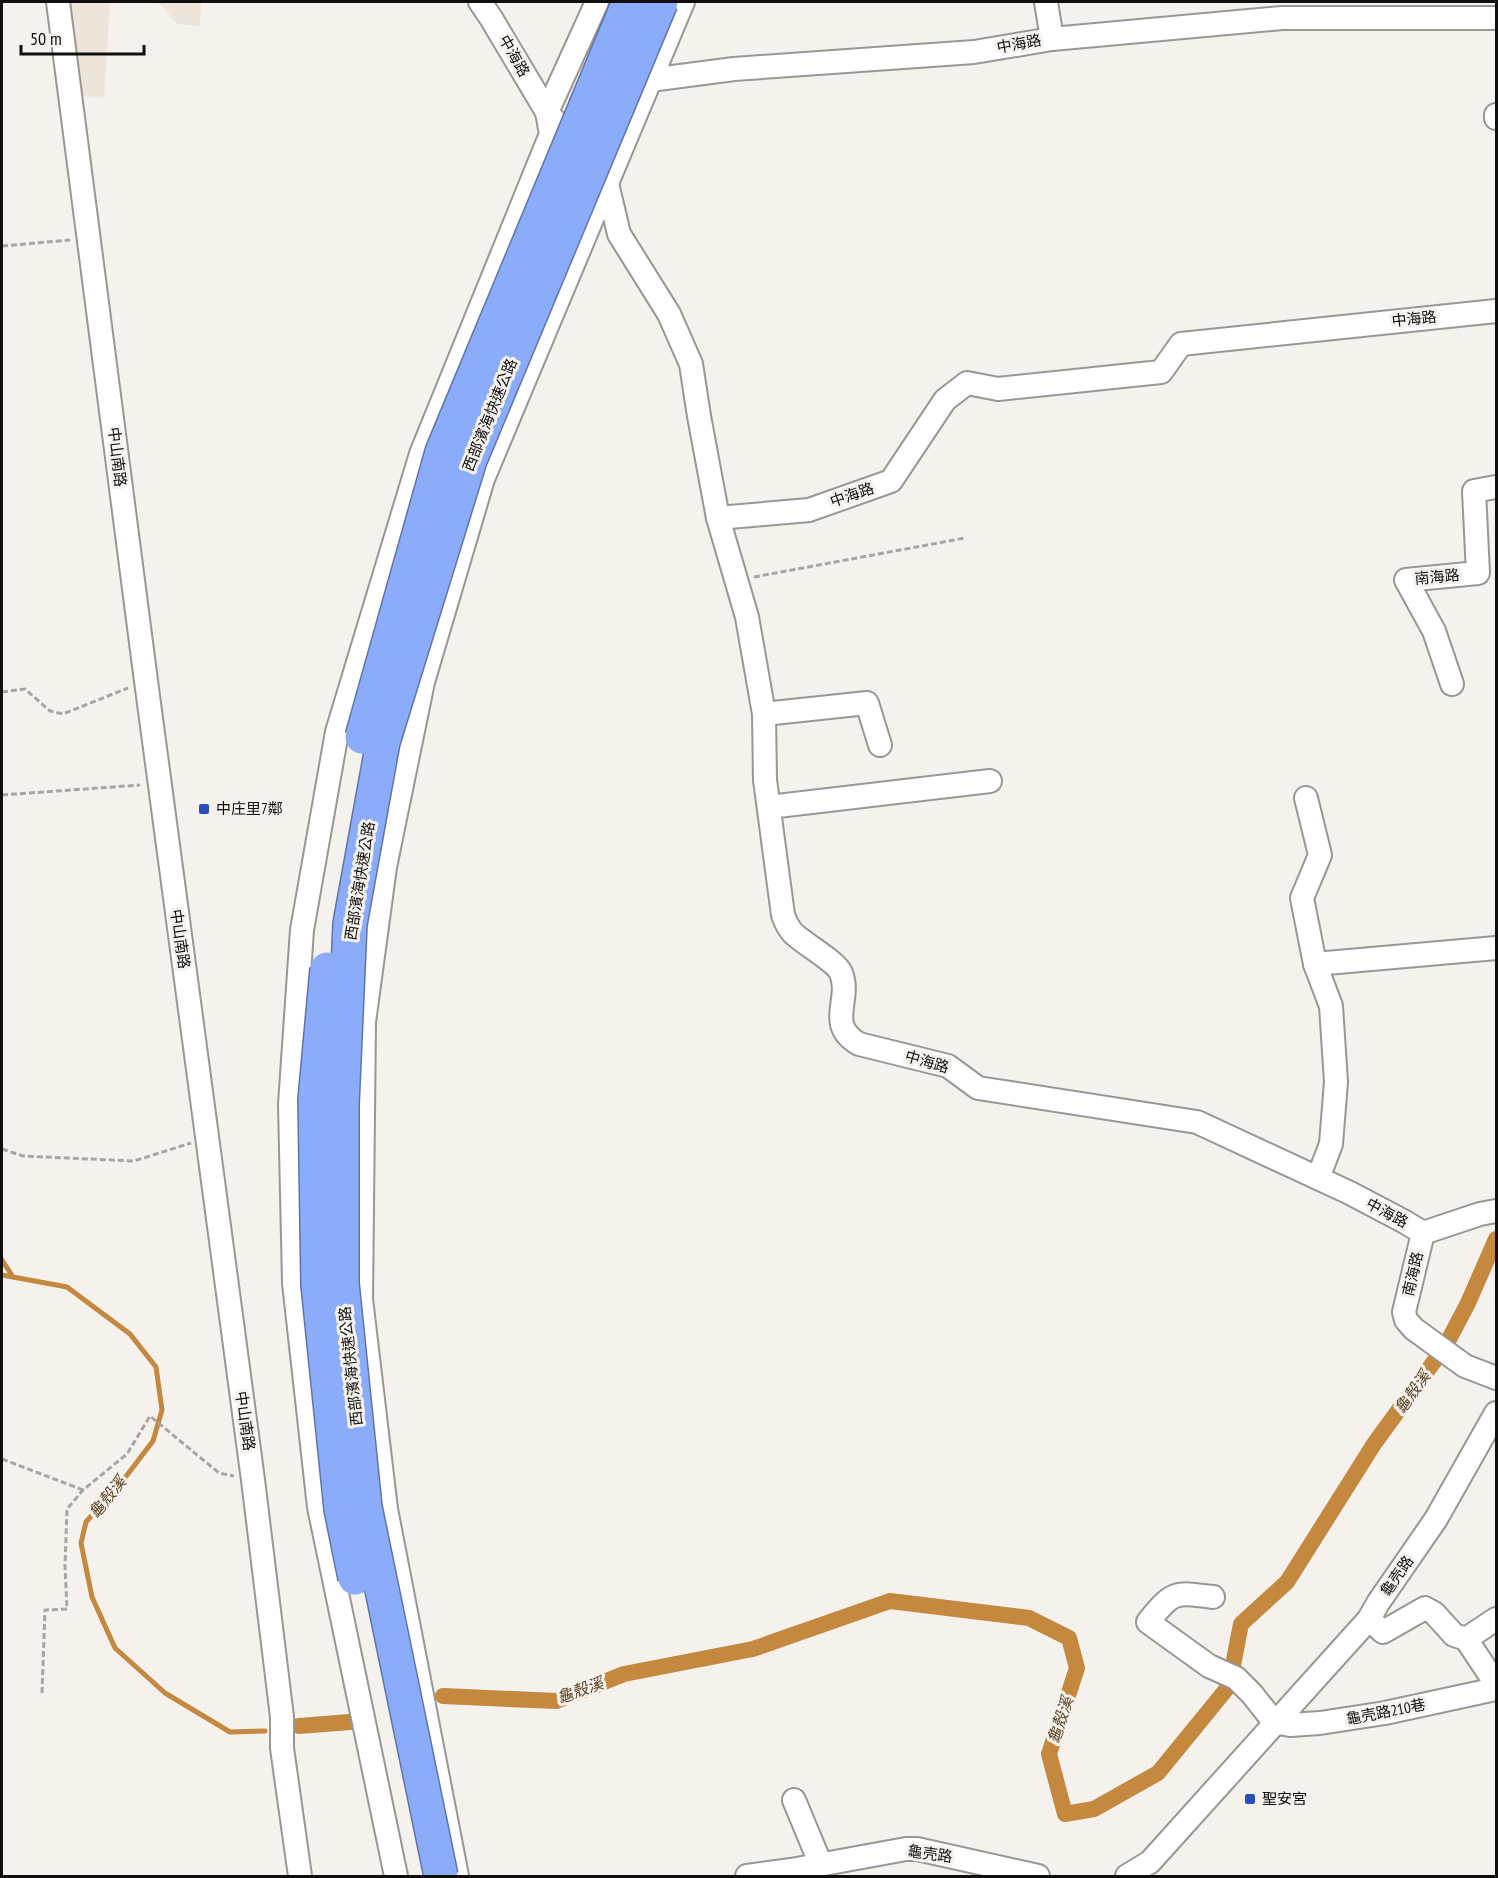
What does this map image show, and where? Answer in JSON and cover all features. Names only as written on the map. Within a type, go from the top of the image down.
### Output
[{"type":"highway","name":"西部濱海快速公路","points":[[417,1876],[341,1509],[318,1286],[315,1100],[331,925],[362,735],[442,452],[629,2]]},
{"type":"highway","name":"西部濱海快速公路","points":[[441,1876],[364,1507],[342,1283],[342,1105],[351,924],[383,742],[470,460],[661,2]]},
{"type":"street","name":"中山南路","points":[[58,2],[253,1480],[282,1717],[282,1748],[300,1876]]},
{"type":"street","name":"中海路","points":[[480,2],[547,112],[607,180],[619,234],[669,314],[691,364],[718,519],[747,617],[764,714],[765,780],[783,915],[790,930],[841,971],[843,983],[841,1023],[848,1037],[859,1044],[948,1066],[978,1088],[1197,1122],[1318,1178],[1387,1212],[1423,1233]]},
{"type":"street","points":[[396,1876],[319,1507],[294,1283],[290,1104],[302,930],[336,732],[421,454],[551,134],[547,112],[597,2]]},
{"type":"street","points":[[457,1876],[386,1509],[362,1299],[364,1022],[385,867],[423,682],[483,479],[683,2]]},
{"type":"street","points":[[1046,2],[1052,39]]},
{"type":"street","name":"中海路","points":[[547,112],[650,80],[734,69],[974,52],[1052,39],[1282,10],[1463,10],[1497,18]]},
{"type":"street","name":"中海路","points":[[718,519],[809,510],[891,481],[945,400],[967,384],[998,389],[1161,372],[1181,344],[1497,310]]},
{"type":"street","name":"南海路","points":[[1452,684],[1434,631],[1406,580],[1478,573],[1474,491],[1497,487]]},
{"type":"street","points":[[764,714],[867,703],[880,745]]},
{"type":"street","points":[[769,807],[990,781]]},
{"type":"street","points":[[1305,798],[1320,855],[1302,898],[1315,964],[1331,1005],[1336,1082],[1331,1144],[1318,1178]]},
{"type":"street","points":[[1315,964],[1497,948]]},
{"type":"street","name":"南海路","points":[[1497,1211],[1480,1214],[1423,1233],[1404,1311],[1406,1320],[1414,1329],[1465,1366],[1497,1378]]},
{"type":"street","name":"龜壳路","points":[[1127,1876],[1150,1862],[1369,1619],[1436,1519],[1497,1413]]},
{"type":"street","points":[[1213,1597],[1185,1593],[1167,1598],[1148,1622],[1209,1666],[1236,1678],[1274,1722]]},
{"type":"street","points":[[1369,1619],[1383,1632],[1425,1608],[1434,1613],[1454,1635],[1466,1639],[1497,1684]]},
{"type":"street","points":[[1466,1639],[1497,1619]]},
{"type":"street","name":"龜壳路210巷","points":[[1274,1722],[1290,1725],[1320,1723],[1385,1713],[1497,1689]]},
{"type":"street","points":[[794,1800],[821,1865]]},
{"type":"street","name":"龜壳路","points":[[747,1876],[906,1849],[917,1849],[1038,1876]]},
{"type":"path","points":[[2,246],[90,238]]},
{"type":"path","points":[[736,580],[965,538]]},
{"type":"path","points":[[2,692],[25,688],[50,711],[63,714],[146,681]]},
{"type":"path","points":[[2,795],[160,783]]},
{"type":"path","points":[[2,1149],[23,1156],[134,1161],[207,1137]]},
{"type":"path","points":[[42,1693],[45,1610],[67,1610],[65,1566],[67,1509],[83,1490],[127,1454],[150,1416],[219,1473],[253,1480]]},
{"type":"path","points":[[2,1459],[83,1490]]},
{"type":"shaded area","points":[[66,2],[110,2],[104,98],[77,95]]},
{"type":"shaded area","points":[[150,2],[201,2],[200,26],[177,24],[160,4]]},
{"type":"waterway","name":"龜殼溪","points":[[443,1696],[556,1701],[624,1674],[753,1649],[890,1601],[1029,1618],[1069,1638],[1077,1668],[1049,1754],[1065,1814],[1094,1809],[1158,1773],[1229,1686],[1241,1624],[1287,1582],[1374,1444],[1446,1345],[1468,1303],[1496,1239]]},
{"type":"waterway","name":"龜殼溪","points":[[2,1260],[13,1277],[67,1287],[130,1334],[156,1367],[162,1410],[153,1441],[124,1479],[86,1522],[81,1543],[92,1597],[115,1648],[165,1693],[230,1732],[265,1731]]},
{"type":"waterway","points":[[2,1275],[13,1277]]},
{"type":"waterway","name":"龜殼溪","points":[[299,1726],[350,1722]]},
{"type":"place","name":"中庄里7鄰","points":[[204,809]]},
{"type":"place","name":"聖安宮","points":[[1250,1799]]}]
